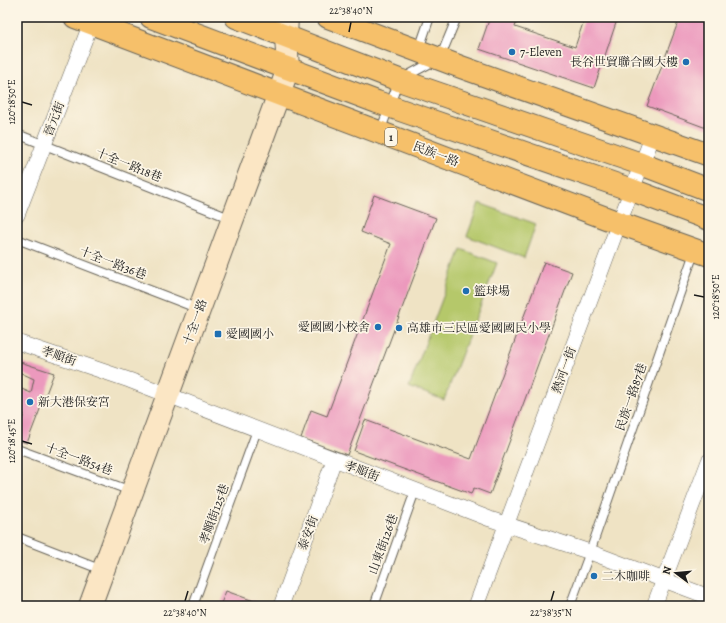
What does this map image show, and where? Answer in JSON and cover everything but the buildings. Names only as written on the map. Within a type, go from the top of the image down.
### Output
[{"type":"main road","name":"1","points":[[150,17],[389,106],[632,190],[709,219]]},
{"type":"main road","points":[[236,17],[287,26],[398,80],[641,164],[709,190]]},
{"type":"main road","points":[[328,17],[461,67],[709,155]]},
{"type":"main road","name":"民族一路","points":[[83,20],[619,223],[702,252]]},
{"type":"street","name":"晉元街","points":[[17,215],[44,144],[83,20]]},
{"type":"street","name":"十全一路","points":[[90,606],[288,69],[287,26]]},
{"type":"street","name":"熱河一街","points":[[476,606],[653,135]]},
{"type":"street","name":"孝順街","points":[[17,342],[129,380],[415,491],[506,525],[590,552],[709,597]]},
{"type":"street","name":"泰安街","points":[[281,606],[334,460]]},
{"type":"street","points":[[654,606],[709,461]]},
{"type":"lane","points":[[418,50],[430,17]]},
{"type":"lane","points":[[380,133],[398,80],[440,58],[457,17]]},
{"type":"lane","name":"十全一路18巷","points":[[17,134],[232,219]]},
{"type":"lane","name":"十全一路36巷","points":[[17,239],[200,309]]},
{"type":"lane","name":"民族一路87巷","points":[[570,606],[702,252]]},
{"type":"lane","name":"孝順街125巷","points":[[193,606],[257,430]]},
{"type":"lane","name":"十全一路54巷","points":[[17,448],[132,491]]},
{"type":"lane","name":"山東街126巷","points":[[374,606],[415,491]]},
{"type":"lane","points":[[17,537],[104,570]]},
{"type":"green space","name":"籃球場","points":[[479,203],[536,224],[524,258],[467,236]]},
{"type":"green space","points":[[461,249],[497,263],[444,400],[409,387]]},
{"type":"place","name":"7-Eleven","points":[[512,52]]},
{"type":"place","name":"長谷世貿聯合國大樓","points":[[686,62]]},
{"type":"place","name":"籃球場","points":[[466,291]]},
{"type":"place","name":"愛國國小校舍","points":[[378,327]]},
{"type":"place","name":"高雄市三民區愛國國民小學","points":[[399,328]]},
{"type":"place","name":"愛國國小","points":[[218,334]]},
{"type":"place","name":"新大港保安宮","points":[[30,402]]},
{"type":"place","name":"二木咖啡","points":[[594,576]]}]
